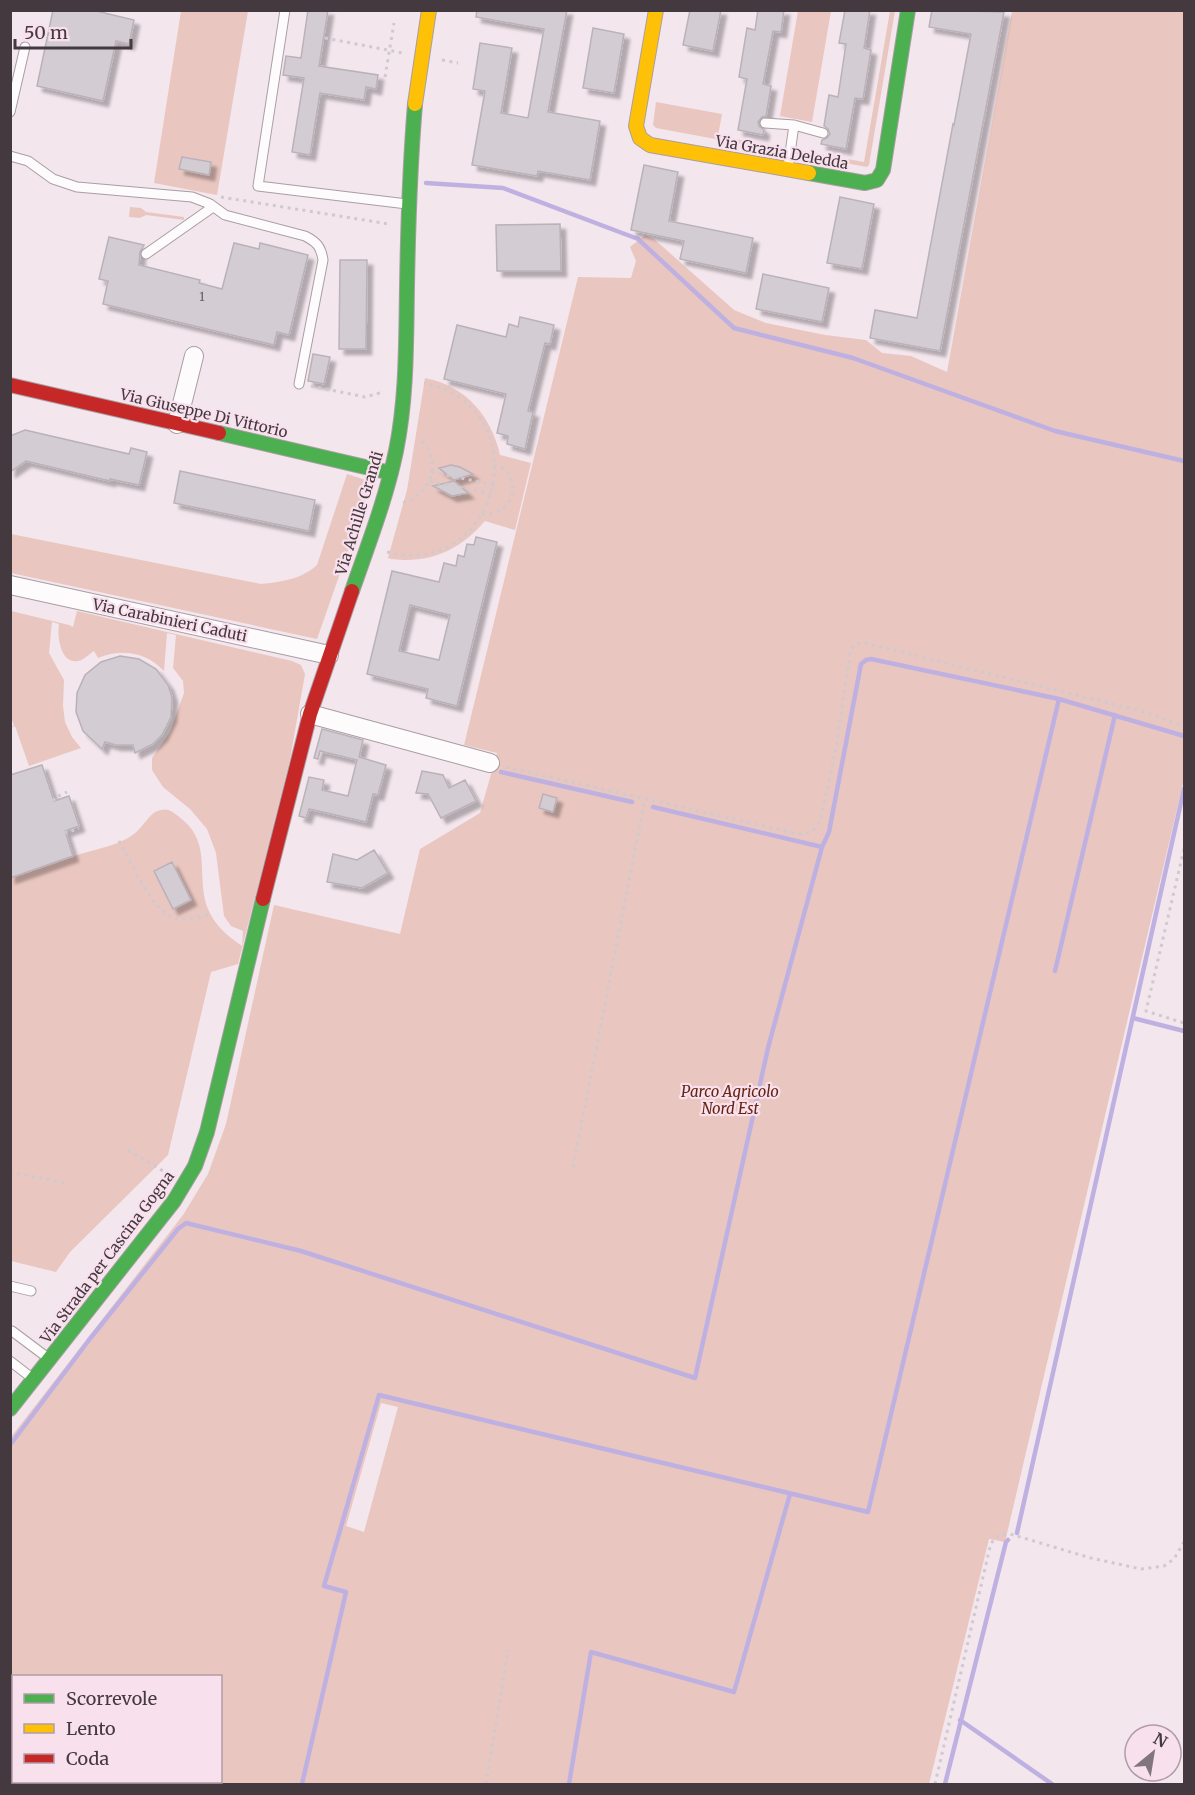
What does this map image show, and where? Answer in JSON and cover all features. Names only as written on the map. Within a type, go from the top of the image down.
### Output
[{"type":"street","name":"Via Achille Grandi","points":[[261,905],[310,714],[391,473],[405,372],[408,204],[415,104],[429,10]]},
{"type":"street","name":"Via Grazia Deledda","points":[[656,10],[636,126],[642,140],[650,145],[866,183],[881,176],[884,168],[908,10]]},
{"type":"street","points":[[177,424],[194,356]]},
{"type":"street","name":"Via Giuseppe Di Vittorio","points":[[10,386],[391,473]]},
{"type":"street","name":"Via Carabinieri Caduti","points":[[10,585],[329,655]]},
{"type":"street","points":[[310,714],[489,763]]},
{"type":"street","name":"Via Strada per Cascina Gogna","points":[[12,1404],[174,1201],[195,1166],[207,1132],[261,905]]},
{"type":"lane","points":[[285,10],[258,186],[408,204]]},
{"type":"lane","points":[[10,112],[25,47]]},
{"type":"lane","points":[[765,123],[795,125],[823,133]]},
{"type":"lane","points":[[787,170],[795,125]]},
{"type":"lane","points":[[10,156],[28,161],[53,179],[76,187],[192,197],[202,200],[225,215],[305,236],[315,241],[320,247],[323,260],[299,384]]},
{"type":"lane","points":[[146,254],[213,207]]},
{"type":"lane","points":[[10,1287],[31,1291]]},
{"type":"lane","points":[[12,1331],[50,1359]]},
{"type":"lane","points":[[10,1361],[34,1379]]},
{"type":"path","points":[[385,77],[394,23]]},
{"type":"path","points":[[326,38],[406,53]]},
{"type":"path","points":[[214,196],[396,226]]},
{"type":"path","points":[[383,551],[412,555],[440,549],[464,535],[482,514],[494,485],[495,464],[490,440],[474,412],[452,394],[421,383]]},
{"type":"path","points":[[299,384],[365,397],[391,390]]},
{"type":"path","points":[[398,503],[418,496],[430,481],[432,472],[430,453],[424,443],[415,436]]},
{"type":"path","points":[[482,514],[501,511],[508,505],[512,496],[513,484],[510,475],[495,464]]},
{"type":"path","points":[[432,472],[494,485]]},
{"type":"path","points":[[430,481],[491,494]]},
{"type":"path","points":[[489,763],[799,834],[809,834],[820,819],[837,742],[850,652],[856,644],[861,642],[1145,712],[1185,726]]},
{"type":"path","points":[[54,801],[54,798],[67,792]]},
{"type":"path","points":[[573,1167],[645,799]]},
{"type":"path","points":[[65,831],[67,833],[79,828]]},
{"type":"path","points":[[120,841],[163,913],[183,920],[211,914]]},
{"type":"path","points":[[1185,849],[1146,1011],[1185,1023]]},
{"type":"path","points":[[128,1150],[184,1184]]},
{"type":"path","points":[[10,1172],[66,1183]]},
{"type":"path","points":[[935,1785],[990,1547],[996,1536],[1001,1533],[1010,1534],[1080,1555],[1142,1569],[1164,1566],[1174,1559],[1185,1542]]},
{"type":"path","points":[[486,1785],[507,1650]]},
{"type":"green space","points":[[181,11],[248,11],[217,195],[154,183]]},
{"type":"green space","points":[[798,11],[831,11],[812,122],[780,116]]},
{"type":"green space","points":[[890,11],[895,11],[867,167],[656,128],[653,125],[656,102],[722,114],[718,136],[864,162]]},
{"type":"green space","name":"Parco Agricolo Nord Est","points":[[1012,11],[1184,11],[1184,779],[1005,1542],[989,1539],[929,1784],[11,1784],[11,1437],[183,1215],[208,1174],[226,1124],[274,905],[400,934],[420,849],[480,813],[497,753],[464,745],[578,277],[631,278],[636,261],[630,247],[645,235],[654,239],[734,310],[766,323],[825,335],[866,340],[882,353],[911,356],[947,372]],"holes":[[[381,1403],[398,1407],[364,1532],[346,1526]]]},
{"type":"green space","points":[[130,207],[141,208],[146,212],[184,217],[184,220],[146,215],[140,218],[129,217]]},
{"type":"green space","points":[[425,378],[453,388],[474,405],[490,428],[500,455],[531,463],[515,530],[485,521],[465,540],[443,553],[419,559],[391,559],[388,558],[407,490]]},
{"type":"green space","points":[[347,474],[372,482],[317,639],[11,573],[11,534],[261,584],[291,579],[305,574],[317,565]]},
{"type":"green space","points":[[11,611],[73,627],[77,611],[292,661],[301,665],[305,674],[290,759],[238,964],[211,972],[168,1155],[70,1252],[56,1272],[11,1261],[11,775],[42,765],[54,800],[69,796],[79,826],[65,831],[74,856],[113,845],[128,838],[157,811],[166,810],[174,813],[189,826],[196,837],[202,860],[204,896],[214,921],[242,946],[243,931],[231,926],[224,916],[216,853],[207,829],[190,809],[163,787],[152,770],[152,758],[170,732],[184,693],[183,681],[173,668],[176,635],[167,633],[164,671],[142,656],[125,653],[98,658],[94,651],[78,661],[72,661],[67,658],[61,648],[59,624],[52,622],[49,653],[64,680],[65,722],[72,737],[81,748],[29,766],[15,726],[11,728],[14,725],[10,715]],"holes":[[[172,862],[191,900],[173,909],[154,871]]]},
{"type":"building","points":[[53,10],[92,10],[134,20],[129,44],[116,41],[103,101],[37,86]]},
{"type":"building","points":[[308,10],[328,10],[319,66],[378,75],[376,89],[366,87],[364,100],[320,93],[310,155],[292,152],[304,78],[283,75],[286,56],[301,58]]},
{"type":"building","points":[[477,10],[567,10],[548,112],[600,121],[590,180],[538,171],[537,176],[472,165],[485,91],[473,89],[480,43],[512,48],[501,113],[528,118],[544,29],[476,17]]},
{"type":"building","points":[[690,10],[721,10],[713,51],[683,45]]},
{"type":"building","points":[[758,10],[784,10],[781,32],[773,31],[763,84],[771,86],[766,116],[758,122],[764,130],[763,135],[738,130],[747,79],[739,77],[747,28],[755,30]]},
{"type":"building","points":[[845,10],[870,10],[864,48],[871,50],[863,99],[855,98],[846,149],[821,144],[822,140],[830,134],[824,126],[829,95],[838,97],[846,44],[839,43]]},
{"type":"building","points":[[932,10],[1004,12],[940,351],[870,338],[875,310],[917,318],[954,125],[971,34],[929,27]]},
{"type":"building","points":[[593,28],[624,34],[614,93],[583,88]]},
{"type":"building","points":[[182,157],[211,162],[209,175],[179,169]]},
{"type":"building","points":[[644,165],[678,172],[669,221],[753,238],[746,273],[680,259],[684,241],[631,230]]},
{"type":"building","points":[[840,197],[874,204],[862,269],[827,263]]},
{"type":"building","points":[[560,224],[561,271],[497,271],[496,225]]},
{"type":"building","points":[[109,237],[144,245],[140,252],[139,265],[200,280],[199,283],[222,289],[234,243],[259,249],[260,243],[308,255],[289,335],[277,332],[274,345],[103,304],[108,281],[99,279]]},
{"type":"building","points":[[340,260],[367,260],[366,349],[339,349]]},
{"type":"building","points":[[763,274],[829,288],[822,322],[756,309]]},
{"type":"building","points":[[520,317],[554,325],[550,344],[545,343],[528,411],[533,412],[525,449],[507,444],[508,436],[497,433],[506,394],[444,379],[457,325],[506,337],[509,324],[518,327]]},
{"type":"building","points":[[313,354],[330,357],[324,384],[308,381]]},
{"type":"building","points":[[25,430],[129,454],[131,448],[147,452],[139,485],[110,479],[110,481],[26,461],[10,472],[10,436]]},
{"type":"building","points":[[451,465],[473,474],[454,480],[439,468]]},
{"type":"building","points":[[180,471],[315,500],[309,531],[174,503]]},
{"type":"building","points":[[454,481],[468,493],[452,496],[433,486]]},
{"type":"building","points":[[476,537],[497,542],[457,706],[426,698],[428,689],[367,674],[392,571],[439,582],[444,563],[456,566],[458,555],[464,557],[467,544],[474,545]],"holes":[[[410,605],[450,615],[439,660],[399,651]]]},
{"type":"building","points":[[120,656],[139,659],[156,669],[168,685],[172,697],[171,717],[162,735],[153,744],[135,753],[133,745],[116,745],[105,742],[102,749],[83,731],[76,712],[77,693],[85,675],[101,662]]},
{"type":"building","points":[[322,729],[363,740],[359,757],[386,765],[378,795],[373,794],[366,822],[309,809],[306,818],[299,816],[309,777],[324,780],[322,790],[348,796],[357,760],[320,751],[318,759],[314,758]]},
{"type":"building","points":[[42,765],[54,801],[69,796],[79,826],[65,831],[73,856],[10,878],[10,775]]},
{"type":"building","points":[[422,771],[443,775],[449,788],[465,780],[476,801],[441,818],[428,794],[416,793]]},
{"type":"building","points":[[543,794],[557,798],[553,812],[539,808]]},
{"type":"building","points":[[374,850],[388,873],[362,888],[327,882],[333,854],[357,860]]},
{"type":"building","points":[[172,862],[191,900],[173,909],[154,871]]},
{"type":"waterway","points":[[426,183],[503,188],[638,239],[734,328],[853,358],[1055,431],[1184,461]]},
{"type":"waterway","points":[[10,1445],[89,1340],[178,1229],[186,1223],[301,1251],[695,1378],[768,1048],[822,847],[829,832],[861,664],[871,659],[1059,699],[1184,736]]},
{"type":"waterway","points":[[302,1784],[346,1592],[324,1586],[379,1395],[868,1512],[1059,699]]},
{"type":"waterway","points":[[1055,971],[1115,715]]},
{"type":"waterway","points":[[501,772],[632,802]]},
{"type":"waterway","points":[[1017,1533],[1184,789]]},
{"type":"waterway","points":[[653,807],[822,847]]},
{"type":"waterway","points":[[1133,1018],[1184,1031]]},
{"type":"waterway","points":[[569,1784],[591,1652],[734,1692],[790,1494]]},
{"type":"waterway","points":[[945,1784],[1008,1540]]},
{"type":"waterway","points":[[960,1720],[1052,1784]]},
{"type":"traffic: fast","points":[[809,173],[865,183],[877,180],[883,170],[908,10]]},
{"type":"traffic: fast","points":[[352,591],[387,487],[400,431],[405,369],[415,104]]},
{"type":"traffic: fast","points":[[219,433],[391,473]]},
{"type":"traffic: fast","points":[[10,1409],[174,1201],[195,1166],[207,1132],[263,899]]},
{"type":"traffic: slow","points":[[415,104],[429,10]]},
{"type":"traffic: slow","points":[[656,10],[636,126],[640,138],[650,145],[809,173]]},
{"type":"traffic: jam","points":[[10,385],[219,433]]},
{"type":"traffic: jam","points":[[263,899],[310,714],[352,591]]}]
